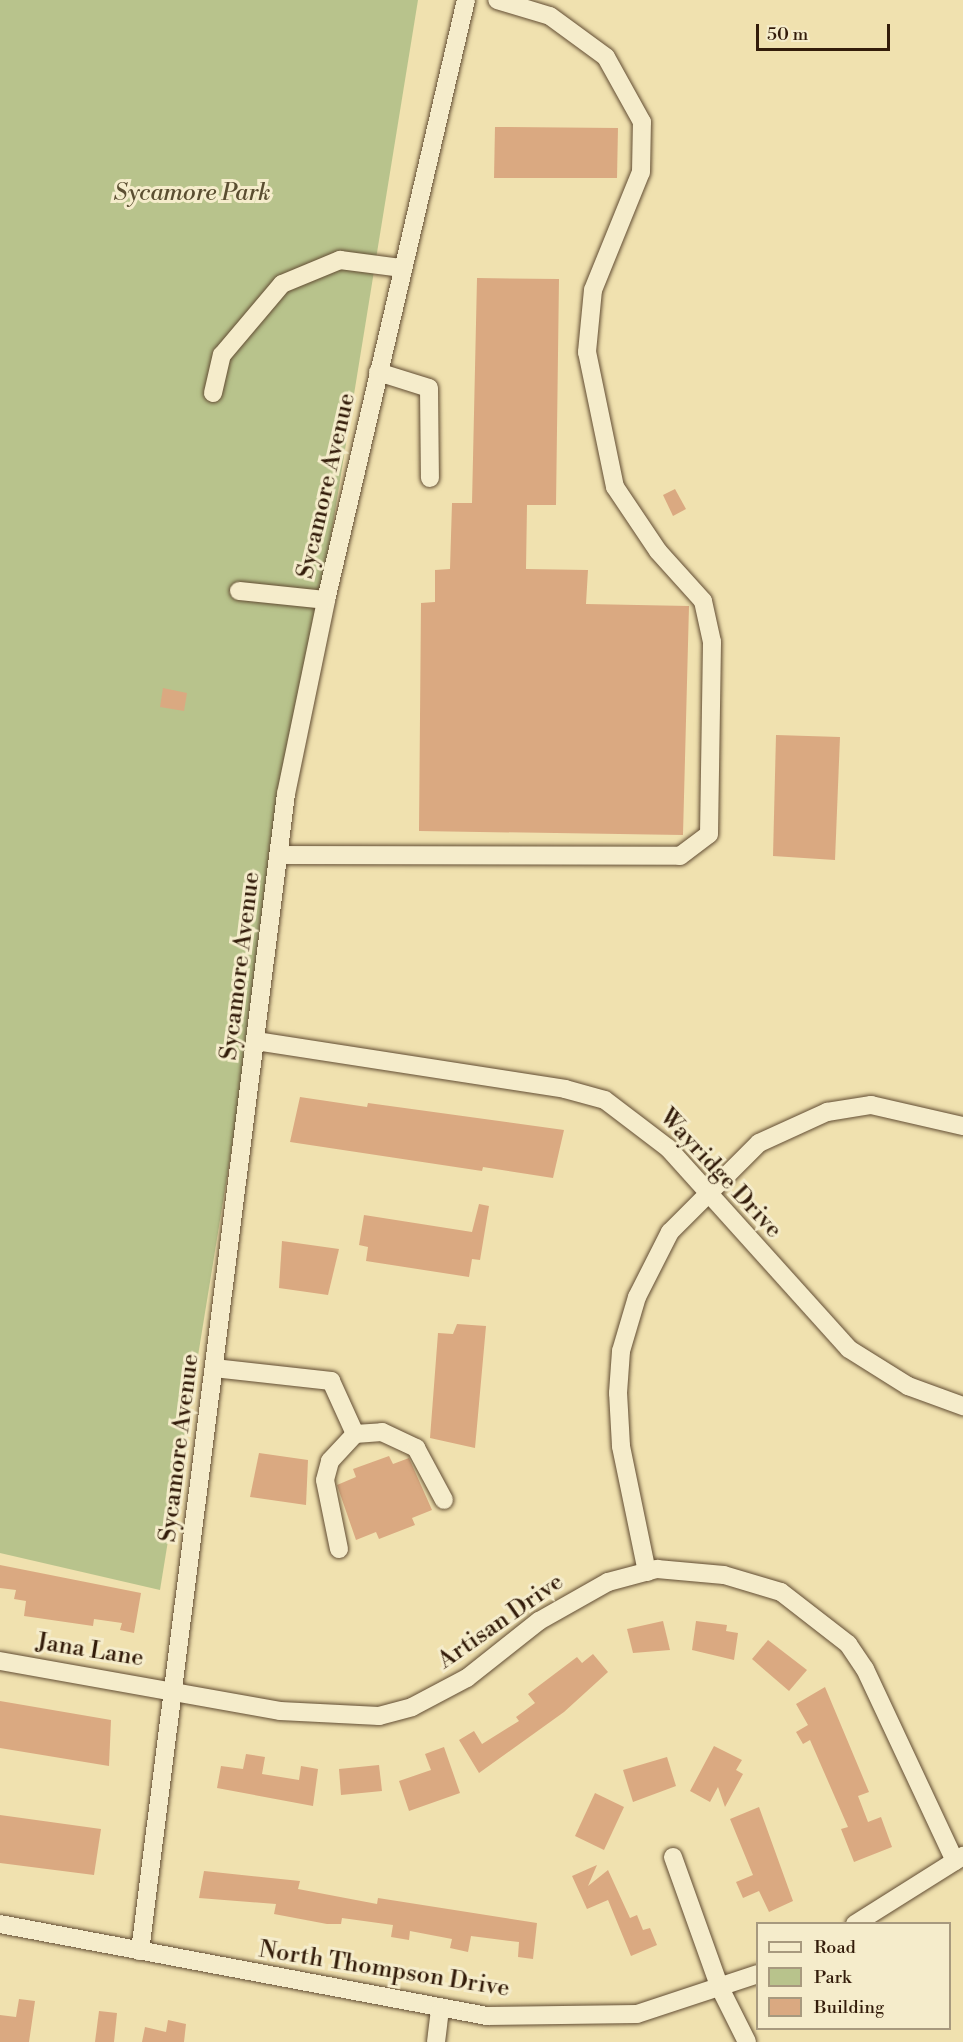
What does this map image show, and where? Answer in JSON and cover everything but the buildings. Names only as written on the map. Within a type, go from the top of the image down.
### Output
[{"type":"street","name":"Sycamore Avenue","points":[[140,1951],[279,855],[326,600],[466,0]]},
{"type":"street","points":[[279,855],[680,856],[709,834],[712,642],[703,601],[658,551],[615,487],[587,352],[593,290],[641,172],[642,122],[606,57],[550,16],[497,0]]},
{"type":"street","points":[[213,393],[222,355],[282,284],[340,260],[402,268]]},
{"type":"street","points":[[378,372],[429,388],[430,478]]},
{"type":"street","points":[[239,591],[326,600]]},
{"type":"street","name":"Wayridge Drive","points":[[256,1041],[585,1093],[626,1111],[646,1127],[849,1349],[908,1386],[963,1406]]},
{"type":"street","points":[[647,1572],[621,1446],[621,1351],[651,1268],[670,1232],[706,1192],[759,1143],[827,1112],[871,1105],[963,1126]]},
{"type":"street","points":[[214,1368],[331,1380],[355,1434]]},
{"type":"street","points":[[339,1549],[325,1480],[330,1461],[355,1434],[382,1432],[416,1448],[444,1500]]},
{"type":"street","name":"Artisan Drive","points":[[173,1689],[280,1711],[359,1717],[396,1713],[467,1678],[576,1597],[647,1572],[672,1568],[756,1582],[781,1592],[832,1628],[866,1669],[959,1859]]},
{"type":"street","name":"Jana Lane","points":[[0,1661],[173,1689]]},
{"type":"street","points":[[673,1857],[720,1988],[747,2042]]},
{"type":"street","points":[[857,1922],[959,1859]]},
{"type":"street","name":"North Thompson Drive","points":[[0,1924],[440,2009],[487,2016],[637,2014],[756,1975]]},
{"type":"street","points":[[436,2042],[440,2009]]},
{"type":"green space","name":"Sycamore Park","points":[[0,0],[418,0],[160,1590],[0,1553]]}]
